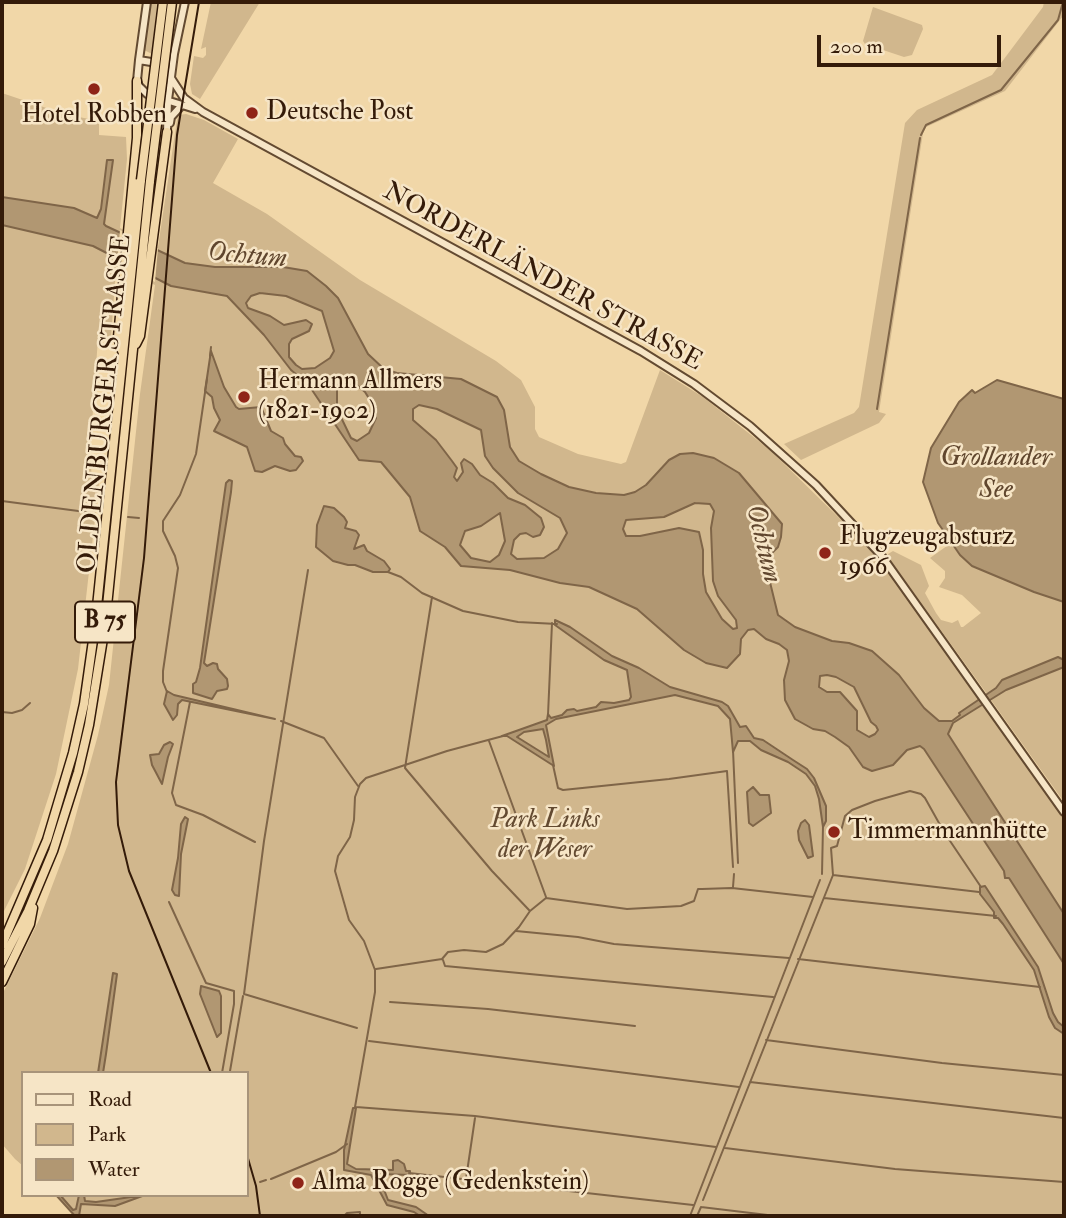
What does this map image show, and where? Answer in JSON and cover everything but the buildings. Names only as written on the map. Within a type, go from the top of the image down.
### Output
[{"type":"highway","name":"OLDENBURGER STRASSE","points":[[2,944],[47,840],[79,728],[95,626],[123,354],[135,275],[148,242],[145,180],[163,2]]},
{"type":"highway","name":"OLDENBURGER STRASSE","points":[[2,962],[37,892],[71,797],[85,748],[96,688],[133,349],[135,275],[131,233],[145,180],[172,2]]},
{"type":"highway","points":[[131,233],[137,138],[137,81]]},
{"type":"highway","points":[[148,242],[167,132]]},
{"type":"highway","points":[[2,982],[30,924],[37,892]]},
{"type":"street","points":[[137,81],[147,2]]},
{"type":"street","points":[[167,132],[168,100],[185,2]]},
{"type":"street","name":"NORDERLÄNDER STRASSE","points":[[139,60],[157,63],[184,98],[203,112],[641,351],[733,412],[798,468],[861,531],[910,592],[1064,812]]},
{"type":"street","name":"NORDERLÄNDER STRASSE","points":[[137,81],[147,94],[203,112]]},
{"type":"street","points":[[167,132],[171,117],[182,105]]},
{"type":"green space","points":[[151,2],[157,2],[152,54],[144,50]]},
{"type":"green space","points":[[211,2],[260,2],[200,99],[192,94],[190,84],[194,56],[203,58],[206,55],[206,47],[201,49]]},
{"type":"green space","points":[[1044,2],[1064,2],[1063,16],[1005,91],[926,127],[923,133],[879,412],[886,414],[879,423],[801,460],[784,444],[854,413],[859,407],[905,123],[917,110],[992,75]]},
{"type":"green space","points":[[873,7],[922,25],[923,29],[912,55],[904,57],[865,44],[863,41]]},
{"type":"green space","name":"Park Links der Weser","points":[[2,93],[64,114],[99,121],[99,135],[126,137],[127,159],[120,228],[158,247],[177,120],[179,115],[186,114],[204,120],[238,139],[213,183],[267,214],[360,280],[496,361],[521,380],[535,407],[535,429],[539,437],[578,454],[621,464],[626,462],[660,370],[703,397],[770,450],[879,557],[1064,818],[1064,1216],[75,1216],[58,1197],[248,1197],[248,1071],[21,1071],[21,1164],[15,1159],[2,1144],[2,995],[40,918],[68,844],[109,685],[140,394],[155,285],[116,267],[111,338],[98,338],[90,452],[92,481],[99,483],[78,669],[56,774],[25,869],[2,915]]},
{"type":"green space","points":[[951,543],[960,555],[1064,602],[1064,660],[1058,657],[1003,680],[987,694],[888,557],[893,551],[921,565],[929,586],[925,593],[936,613],[941,620],[952,623],[958,620],[963,627],[981,613],[962,595],[939,587],[945,578],[945,571],[930,558]]},
{"type":"green space","points":[[1064,667],[1064,802],[991,700],[1006,690]]},
{"type":"water","name":"Ochtum","points":[[107,160],[113,160],[104,224],[106,226],[185,263],[215,267],[283,267],[307,271],[338,298],[368,354],[384,369],[397,373],[461,379],[497,397],[504,410],[510,447],[519,461],[569,487],[596,493],[624,495],[635,492],[646,485],[669,460],[680,454],[693,453],[714,458],[739,473],[782,524],[778,547],[767,558],[767,570],[778,615],[795,627],[832,641],[849,643],[872,651],[899,675],[924,708],[939,721],[952,721],[959,713],[996,688],[1002,680],[1058,657],[1064,660],[1064,667],[1006,690],[953,723],[948,734],[1064,914],[1064,964],[1009,878],[1005,878],[1004,871],[924,749],[920,746],[907,750],[893,765],[872,771],[863,767],[849,747],[835,737],[795,719],[785,700],[784,680],[789,661],[787,650],[779,644],[766,639],[754,629],[748,630],[741,639],[740,654],[727,668],[706,663],[684,650],[637,609],[589,587],[560,583],[510,570],[461,566],[445,547],[420,531],[410,497],[381,462],[359,460],[308,384],[291,370],[264,335],[227,296],[171,286],[93,246],[2,225],[2,197],[74,208],[97,218],[101,209]],"holes":[[[260,293],[286,296],[322,311],[334,351],[330,358],[315,368],[302,369],[296,365],[289,357],[289,344],[292,339],[309,331],[312,324],[306,320],[284,325],[270,316],[248,308],[246,303],[251,296]],[[342,381],[358,386],[365,392],[375,408],[376,418],[369,433],[357,441],[351,438],[337,409],[337,384]],[[419,405],[437,409],[481,430],[485,456],[493,468],[518,493],[560,518],[567,533],[558,549],[544,558],[517,559],[511,554],[514,540],[520,534],[526,533],[533,537],[540,535],[544,527],[541,518],[525,505],[508,498],[464,459],[461,463],[463,472],[457,481],[454,477],[457,468],[452,461],[436,440],[413,420],[413,409]],[[695,503],[710,504],[714,511],[711,528],[713,581],[718,596],[736,620],[737,628],[733,629],[722,619],[706,592],[699,532],[679,528],[626,536],[623,529],[626,520],[664,517]],[[500,513],[505,541],[499,555],[490,562],[471,558],[460,545],[465,531],[481,526]],[[827,675],[854,687],[871,722],[878,730],[875,734],[869,737],[857,730],[857,711],[840,692],[827,692],[819,687],[820,676]]]},
{"type":"water","points":[[211,351],[224,387],[236,407],[261,407],[271,431],[283,438],[295,456],[301,457],[303,461],[296,470],[290,471],[275,466],[262,472],[255,471],[247,447],[214,431],[220,420],[212,397],[205,391]]},
{"type":"water","name":"Grollander See","points":[[997,380],[1064,399],[1064,602],[972,566],[960,555],[947,536],[944,537],[945,533],[938,523],[923,482],[931,448],[959,402],[972,390],[975,393]]},
{"type":"water","points":[[232,481],[231,492],[204,663],[207,666],[217,664],[227,679],[228,686],[227,689],[217,691],[212,699],[193,693],[193,684],[200,668],[226,483]]},
{"type":"water","points":[[324,506],[334,508],[347,522],[345,528],[356,531],[359,535],[354,549],[364,545],[367,551],[384,561],[390,569],[388,572],[373,572],[333,561],[316,547],[317,525]]},
{"type":"water","points":[[555,620],[570,627],[612,656],[639,668],[670,687],[728,706],[740,727],[746,726],[754,738],[763,740],[807,769],[814,778],[826,806],[826,821],[823,827],[815,786],[806,774],[788,762],[761,750],[750,741],[738,741],[733,752],[730,719],[718,706],[675,695],[556,719],[546,725],[554,766],[507,736],[502,736],[547,720],[548,714],[551,718],[562,715],[567,710],[577,711],[596,707],[601,702],[614,703],[629,700],[631,697],[627,670],[604,660],[555,625]],"holes":[[[543,729],[549,757],[517,737],[524,732]]]},
{"type":"water","points":[[167,691],[174,695],[275,719],[182,700],[173,720],[164,704]]},
{"type":"water","points":[[170,742],[173,744],[162,784],[150,755],[159,754],[164,745]]},
{"type":"water","points":[[753,787],[760,795],[769,795],[771,813],[753,826],[749,823],[747,792]]},
{"type":"water","points":[[185,817],[188,819],[181,854],[179,896],[172,890],[181,824]]},
{"type":"water","points":[[805,820],[809,825],[813,856],[808,858],[799,840],[798,831]]},
{"type":"water","points":[[985,886],[1038,967],[1053,1013],[1064,1027],[1064,1034],[1055,1028],[1049,1017],[1034,970],[1003,924],[998,918],[994,918],[994,912],[980,894],[980,887]]},
{"type":"water","points":[[113,973],[117,974],[106,1054],[103,1071],[98,1071]]},
{"type":"water","points":[[201,986],[219,991],[221,996],[221,1033],[217,1037],[200,994]]},
{"type":"water","points":[[353,1108],[356,1108],[347,1164],[356,1169],[393,1170],[393,1161],[398,1160],[404,1164],[406,1171],[410,1171],[410,1175],[378,1174],[388,1200],[416,1207],[429,1216],[420,1216],[387,1205],[371,1175],[344,1170],[344,1150]]},
{"type":"water","points":[[58,1197],[62,1197],[73,1210],[76,1209],[79,1197],[96,1202],[140,1197],[115,1206],[81,1204],[79,1216],[75,1216]]},
{"type":"pier","points":[[120,230],[158,248],[155,282],[117,263]]},
{"type":"waterway","points":[[921,135],[926,125],[1001,90],[1058,20],[1063,2]]},
{"type":"waterway","points":[[877,409],[920,138]]},
{"type":"waterway","points":[[210,356],[211,347]]},
{"type":"waterway","points":[[167,692],[163,671],[178,568],[163,531],[163,521],[180,495],[196,454],[207,379]]},
{"type":"waterway","points":[[2,501],[86,512]]},
{"type":"waterway","points":[[128,517],[139,518]]},
{"type":"waterway","points":[[308,570],[264,841],[244,994],[357,1028]]},
{"type":"waterway","points":[[388,572],[401,577],[422,593],[463,611],[518,622],[557,624]]},
{"type":"waterway","points":[[432,597],[405,768],[492,871],[529,910]]},
{"type":"waterway","points":[[548,715],[552,623]]},
{"type":"waterway","points":[[190,702],[172,793],[176,805],[203,815],[255,842]]},
{"type":"waterway","points":[[2,712],[22,710],[30,703]]},
{"type":"waterway","points":[[281,721],[324,738],[358,786]]},
{"type":"waterway","points":[[355,1107],[375,992],[375,970],[364,941],[349,920],[335,871],[338,856],[350,837],[355,797],[360,784],[366,778],[503,736]]},
{"type":"waterway","points":[[489,741],[546,897]]},
{"type":"waterway","points":[[733,750],[738,863]]},
{"type":"waterway","points":[[553,765],[558,788],[563,790],[727,771],[733,867]]},
{"type":"waterway","points":[[703,1200],[833,875],[831,848],[837,846],[845,816],[852,810],[875,801],[910,791],[921,794],[981,887]]},
{"type":"waterway","points":[[822,874],[823,826]]},
{"type":"waterway","points":[[733,887],[734,874]]},
{"type":"waterway","points":[[833,875],[979,892]]},
{"type":"waterway","points":[[690,1216],[820,880]]},
{"type":"waterway","points":[[376,969],[442,959],[448,952],[486,952],[503,944],[530,911],[546,898],[627,909],[681,906],[694,901],[698,889],[732,888],[813,897]]},
{"type":"waterway","points":[[824,898],[996,916]]},
{"type":"waterway","points":[[169,902],[206,983],[234,991],[222,1071]]},
{"type":"waterway","points":[[516,931],[578,937],[614,944],[789,958]]},
{"type":"waterway","points":[[798,959],[1040,987]]},
{"type":"waterway","points":[[443,960],[445,966],[773,997]]},
{"type":"waterway","points":[[230,1071],[243,996]]},
{"type":"waterway","points":[[390,1002],[488,1009],[635,1026]]},
{"type":"waterway","points":[[766,1040],[942,1063],[1064,1075]]},
{"type":"waterway","points":[[369,1041],[739,1087]]},
{"type":"waterway","points":[[750,1082],[1064,1118]]},
{"type":"waterway","points":[[356,1107],[475,1116],[716,1147]]},
{"type":"waterway","points":[[466,1179],[475,1118]]},
{"type":"waterway","points":[[271,1179],[336,1152],[347,1144]]},
{"type":"waterway","points":[[725,1148],[895,1169],[1064,1182]]},
{"type":"waterway","points":[[409,1173],[693,1205]]},
{"type":"waterway","points":[[260,1182],[266,1180]]},
{"type":"waterway","points":[[701,1207],[776,1216]]},
{"type":"waterway","points":[[697,1216],[701,1207]]},
{"type":"waterway","points":[[344,1216],[347,1213],[360,1212],[360,1216]]},
{"type":"tram line","points":[[199,2],[177,135],[144,558],[116,782],[118,825],[129,871],[210,1071]]},
{"type":"tram line","points":[[248,1158],[256,1186],[260,1216]]},
{"type":"place","name":"Hotel Robben","points":[[94,89]]},
{"type":"place","name":"Deutsche Post","points":[[252,113]]},
{"type":"place","name":"Hermann Allmers (1821-1902)","points":[[244,397]]},
{"type":"place","name":"Flugzeugabsturz 1966","points":[[825,553]]},
{"type":"place","name":"Timmermannhütte","points":[[834,832]]},
{"type":"place","name":"Alma Rogge (Gedenkstein)","points":[[298,1183]]}]
